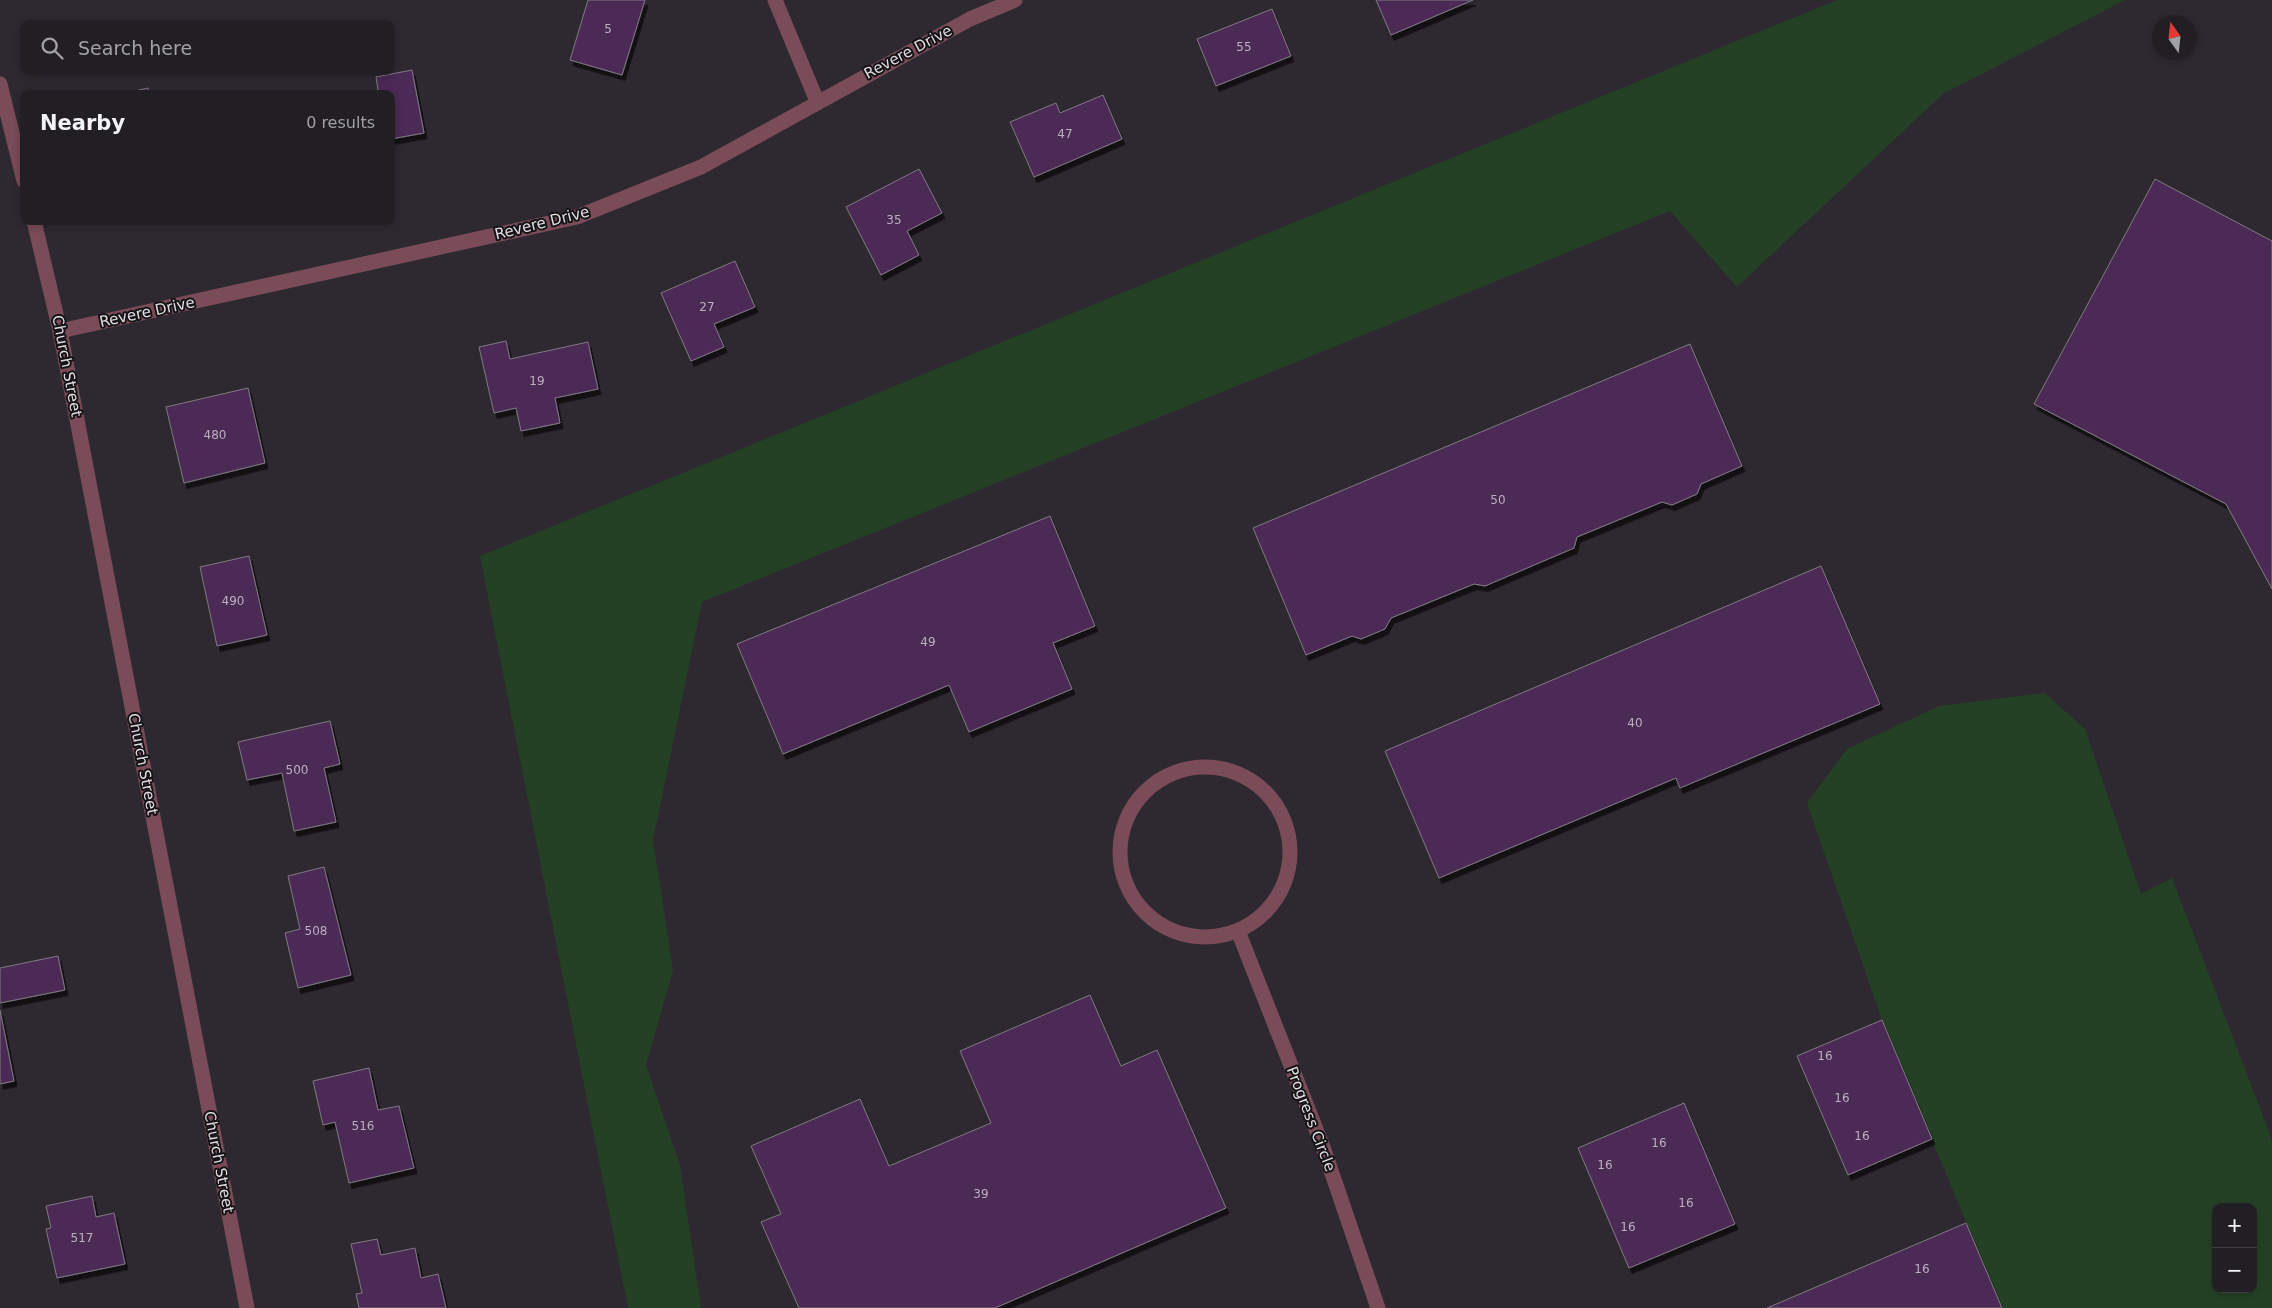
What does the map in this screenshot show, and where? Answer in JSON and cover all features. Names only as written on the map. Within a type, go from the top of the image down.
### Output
[{"type":"street","points":[[775,0],[817,101]]},
{"type":"street","name":"Revere Drive","points":[[60,331],[577,217],[701,167],[817,101],[970,19],[1015,0]]},
{"type":"street","points":[[0,84],[20,165]]},
{"type":"street","name":"Church Street","points":[[35,225],[60,331],[247,1308]]},
{"type":"street","points":[[1208,767],[1231,771],[1254,782],[1273,800],[1285,823],[1290,848],[1287,874],[1277,898],[1260,917],[1238,931],[1214,937],[1189,936],[1166,928],[1146,915],[1131,895],[1124,881],[1119,847],[1130,810],[1145,792],[1164,778],[1185,769],[1208,767]]},
{"type":"street","name":"Progress Circle","points":[[1238,931],[1323,1147],[1378,1308]]},
{"type":"green space","points":[[1837,0],[2125,0],[1943,94],[1737,287],[1670,211],[702,602],[653,840],[673,970],[646,1065],[680,1165],[701,1308],[628,1308],[480,556]]},
{"type":"green space","points":[[2045,693],[2085,729],[2141,894],[2172,878],[2272,1142],[2272,1308],[2002,1308],[1882,1020],[1807,803],[1847,749],[1939,706]]},
{"type":"building","points":[[588,0],[645,0],[622,75],[570,60]]},
{"type":"building","points":[[1376,0],[1473,0],[1391,35]]},
{"type":"building","points":[[1272,9],[1291,56],[1216,86],[1197,39]]},
{"type":"building","points":[[412,70],[424,133],[395,138],[395,90],[378,90],[376,77],[395,75],[395,73]]},
{"type":"building","points":[[1103,95],[1122,139],[1034,177],[1010,122],[1056,103],[1060,113]]},
{"type":"building","points":[[919,169],[942,213],[907,231],[919,255],[881,275],[846,207]]},
{"type":"building","points":[[2155,179],[2272,241],[2272,589],[2226,504],[2034,404]]},
{"type":"building","points":[[735,261],[755,307],[714,324],[724,347],[691,361],[661,293]]},
{"type":"building","points":[[506,341],[510,359],[588,342],[598,389],[555,398],[560,423],[521,431],[516,408],[494,413],[479,347]]},
{"type":"building","points":[[1690,344],[1742,466],[1701,484],[1697,494],[1672,505],[1662,502],[1577,537],[1574,548],[1485,586],[1474,584],[1391,618],[1385,629],[1361,639],[1352,636],[1306,655],[1253,528]]},
{"type":"building","points":[[248,388],[265,463],[184,483],[166,407]]},
{"type":"building","points":[[1050,516],[1095,626],[1053,643],[1072,689],[969,732],[949,685],[783,754],[737,644]]},
{"type":"building","points":[[249,556],[267,635],[217,646],[200,567]]},
{"type":"building","points":[[1821,566],[1880,704],[1680,788],[1676,778],[1439,878],[1385,751]]},
{"type":"building","points":[[330,721],[340,764],[324,768],[336,822],[294,831],[282,773],[247,780],[238,742]]},
{"type":"building","points":[[324,867],[351,975],[298,988],[285,933],[300,929],[288,876]]},
{"type":"building","points":[[58,956],[65,990],[0,1003],[0,968]]},
{"type":"building","points":[[1090,995],[1121,1066],[1157,1050],[1226,1208],[995,1308],[799,1308],[761,1222],[781,1214],[751,1146],[860,1099],[889,1166],[991,1123],[960,1051]]},
{"type":"building","points":[[0,1010],[14,1081],[0,1084]]},
{"type":"building","points":[[1882,1020],[1932,1139],[1848,1175],[1797,1056]]},
{"type":"building","points":[[369,1068],[378,1110],[399,1106],[414,1168],[349,1183],[335,1122],[323,1125],[313,1081]]},
{"type":"building","points":[[1684,1103],[1735,1224],[1629,1268],[1578,1148]]},
{"type":"building","points":[[92,1196],[96,1217],[114,1213],[125,1264],[57,1278],[46,1229],[51,1228],[46,1206]]},
{"type":"building","points":[[1966,1223],[2002,1308],[1767,1308]]},
{"type":"building","points":[[377,1239],[381,1255],[415,1248],[421,1278],[438,1274],[446,1308],[359,1308],[356,1294],[362,1293],[351,1244]]}]
